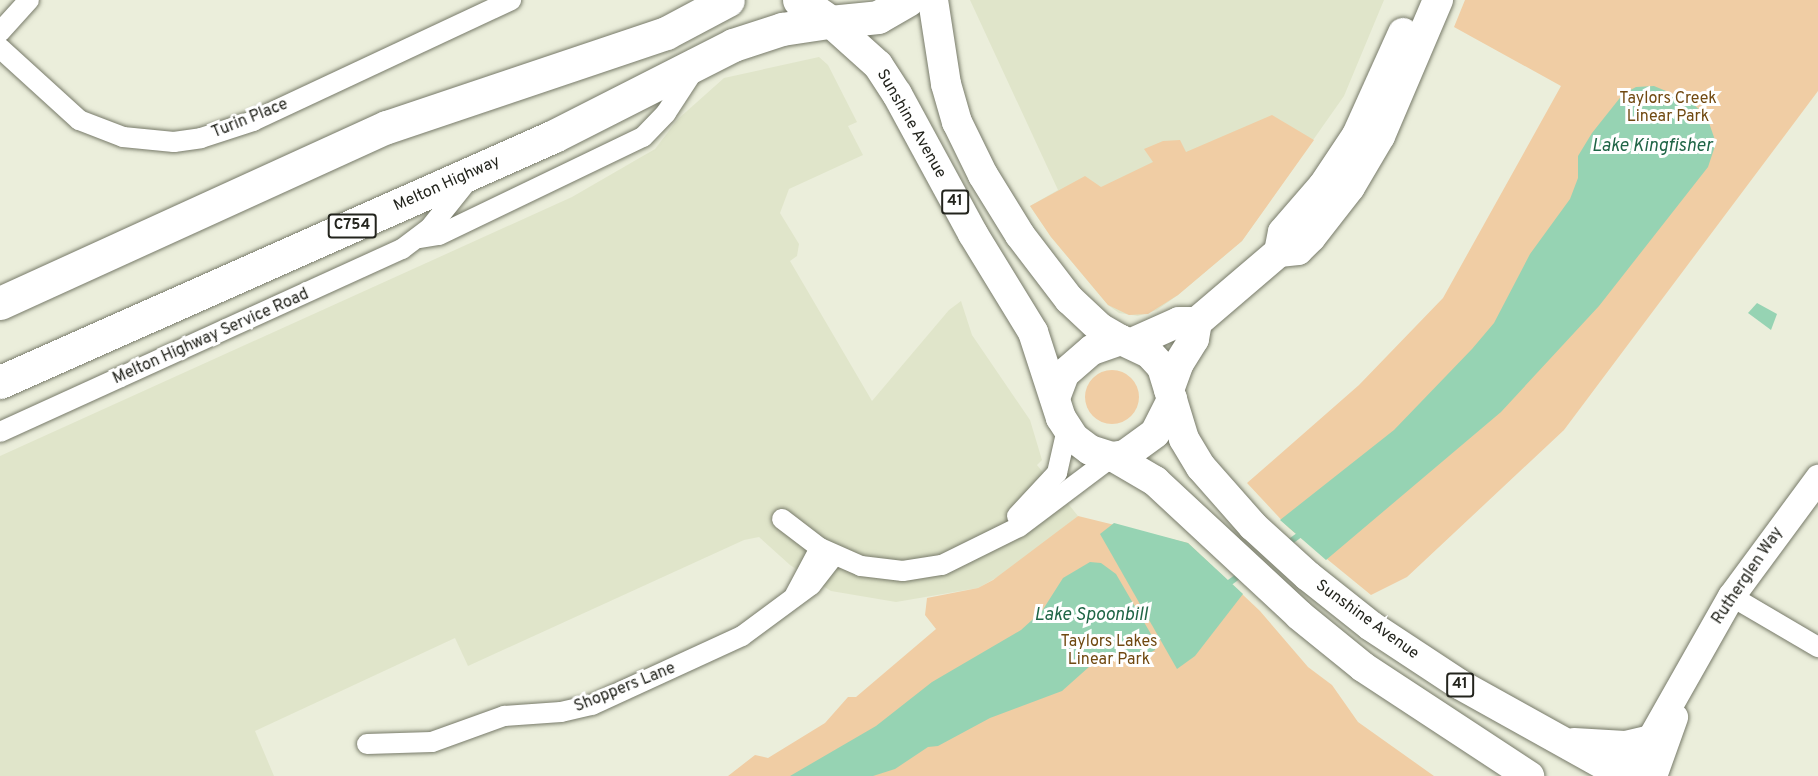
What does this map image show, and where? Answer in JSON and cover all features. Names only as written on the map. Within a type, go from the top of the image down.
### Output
[{"type":"highway","points":[[0,303],[387,127],[666,33],[728,0]]},
{"type":"highway","name":"41","points":[[799,0],[829,22]]},
{"type":"highway","name":"Melton Highway","points":[[0,382],[477,171],[612,109],[699,62],[754,37],[829,22],[878,17],[908,0]]},
{"type":"main road","name":"41","points":[[933,0],[946,84],[957,122],[983,175],[1020,235],[1069,299],[1100,328],[1126,341],[1162,367],[1171,394]]},
{"type":"main road","points":[[1362,146],[1416,0]]},
{"type":"main road","points":[[1113,457],[1147,441],[1162,424],[1179,363],[1194,339],[1197,322],[1279,252],[1298,250],[1311,237],[1362,146],[1405,85],[1438,0]]},
{"type":"main road","name":"Sunshine Avenue","points":[[829,22],[888,78],[974,234],[1033,332],[1054,398]]},
{"type":"main road","points":[[1054,398],[1064,374],[1073,363],[1092,350],[1126,341],[1179,322],[1197,322]]},
{"type":"main road","name":"Sunshine Avenue","points":[[1171,394],[1189,450],[1253,526],[1308,576],[1397,644],[1556,741],[1624,776]]},
{"type":"main road","name":"41","points":[[1054,398],[1067,429],[1090,450],[1113,457],[1155,481],[1272,591],[1370,673],[1529,776]]},
{"type":"main road","points":[[1556,741],[1613,746],[1646,741]]},
{"type":"street","points":[[0,32],[29,0]]},
{"type":"street","name":"Turin Place","points":[[0,48],[79,120],[123,137],[174,142],[201,138],[253,121],[510,0]]},
{"type":"street","name":"Melton Highway Service Road","points":[[419,238],[439,235],[643,137],[666,113],[699,62]]},
{"type":"street","name":"Melton Highway Service Road","points":[[0,432],[393,254],[419,238],[477,171]]},
{"type":"street","points":[[987,546],[1057,472],[1067,429]]},
{"type":"street","points":[[782,519],[827,552],[861,566],[903,571],[942,565],[987,546],[1019,527],[1113,457]]},
{"type":"street","name":"Rutherglen Way","points":[[1629,776],[1646,741],[1687,679],[1731,596],[1818,478]]},
{"type":"street","name":"Shoppers Lane","points":[[367,744],[432,742],[504,716],[592,705],[723,647],[760,624],[795,595],[827,552]]},
{"type":"street","points":[[1731,596],[1818,646]]},
{"type":"street","name":"Rutherglen Way","points":[[1653,776],[1687,679]]},
{"type":"shaded area","points":[[970,0],[1384,0],[1344,96],[1242,241],[1178,295],[1157,310],[1138,316],[1119,313],[1108,305],[1051,237],[1030,206],[1058,190]]},
{"type":"shaded area","points":[[819,57],[828,65],[857,122],[848,126],[863,155],[789,189],[780,213],[799,244],[797,256],[790,261],[872,401],[949,310],[961,301],[972,335],[1030,420],[1042,460],[1037,465],[1078,516],[1010,570],[978,588],[896,602],[831,591],[790,565],[759,537],[744,540],[468,666],[455,638],[255,731],[274,776],[0,776],[0,456],[572,197],[655,149],[678,119],[724,78]]},
{"type":"green space","name":"Taylors Creek Linear Park","points":[[1465,0],[1818,0],[1818,91],[1564,430],[1407,577],[1371,595],[1289,528],[1247,483],[1359,385],[1443,298],[1561,86],[1454,27]]},
{"type":"green space","points":[[1272,115],[1314,140],[1242,241],[1178,295],[1148,314],[1129,315],[1108,305],[1051,237],[1030,206],[1085,176],[1101,187],[1153,162],[1144,149],[1163,141],[1180,140],[1186,152]]},
{"type":"green space","points":[[1112,370],[1122,372],[1131,378],[1137,387],[1139,397],[1137,407],[1131,416],[1122,422],[1112,424],[1102,422],[1093,416],[1087,407],[1085,397],[1087,387],[1093,378],[1102,372]]},
{"type":"green space","name":"Taylors Lakes Linear Park","points":[[1078,516],[1188,543],[1260,611],[1308,667],[1332,685],[1358,722],[1434,776],[728,776],[755,755],[768,758],[825,723],[848,697],[856,697],[936,629],[925,615],[927,598],[978,588],[993,580]]},
{"type":"water","name":"Lake Kingfisher","points":[[1654,86],[1690,101],[1707,117],[1716,143],[1708,167],[1599,306],[1501,412],[1326,560],[1280,520],[1394,430],[1472,349],[1494,323],[1530,254],[1570,199],[1578,178],[1578,156],[1592,133],[1623,94],[1636,87]]},
{"type":"water","points":[[1757,303],[1777,314],[1771,330],[1748,313]]},
{"type":"water","points":[[1114,523],[1188,543],[1243,594],[1195,656],[1177,669],[1100,534]]},
{"type":"water","name":"Lake Spoonbill","points":[[1090,562],[1101,563],[1116,574],[1155,641],[1155,650],[1143,657],[1099,658],[1062,691],[990,718],[938,746],[928,747],[895,769],[873,776],[790,776],[876,726],[932,682],[1021,630],[1042,611],[1063,578]]},
{"type":"waterway","points":[[1287,544],[1298,536]]},
{"type":"waterway","points":[[1229,583],[1243,573]]}]
